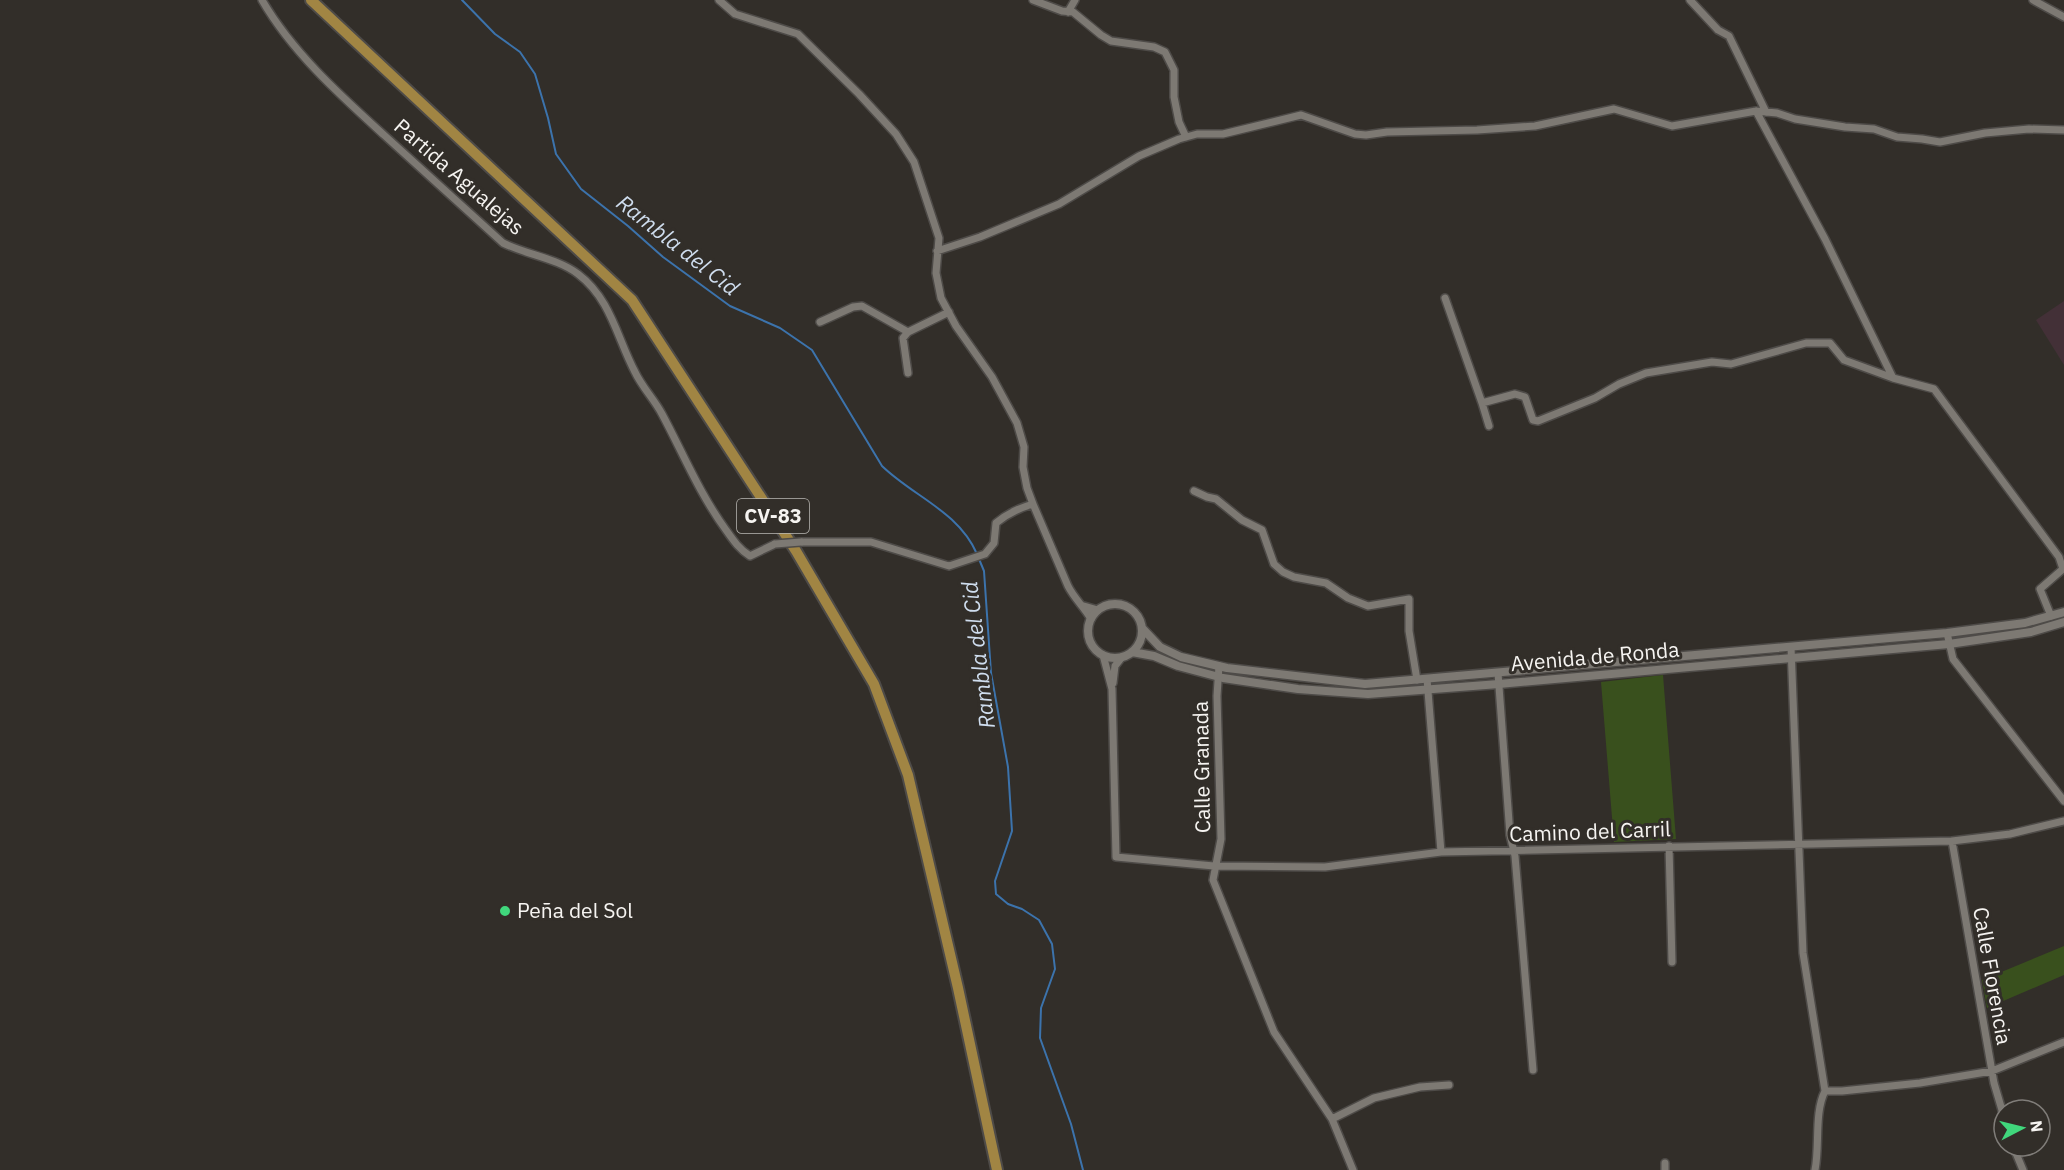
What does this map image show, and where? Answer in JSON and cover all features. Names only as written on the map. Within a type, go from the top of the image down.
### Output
[{"type":"main road","name":"CV-83","points":[[311,0],[632,300],[796,551],[874,684],[908,776],[958,988],[997,1170]]},
{"type":"street","name":"Partida Agualejas","points":[[262,0],[271,16],[309,62],[352,106],[503,243],[519,251],[563,264],[579,274],[588,284],[606,305],[634,371],[660,410],[694,480],[740,550],[750,556],[776,544],[871,542],[949,566],[985,554],[994,543],[996,523],[1006,514],[1034,504]]},
{"type":"street","points":[[719,0],[735,14],[798,34],[896,134],[914,162],[939,238],[936,273],[941,298],[956,326],[992,377],[1017,423],[1024,447],[1023,467],[1027,488],[1068,586],[1074,598],[1083,606],[1091,619]]},
{"type":"street","points":[[1033,0],[1073,12],[1111,41],[1154,47],[1165,52],[1174,70],[1174,97],[1179,122],[1186,137]]},
{"type":"street","points":[[1068,12],[1075,0]]},
{"type":"street","points":[[1690,0],[1718,30],[1729,36],[1766,112]]},
{"type":"street","points":[[2033,0],[2064,16]]},
{"type":"street","points":[[938,251],[980,237],[1059,204],[1139,156],[1186,137],[1197,134],[1223,134],[1301,115],[1355,134],[1366,135],[1386,132],[1535,126],[1614,108],[1672,126],[1756,111],[1845,127],[1874,129],[1897,137],[1940,142],[1985,133],[2029,129],[2064,130]]},
{"type":"street","points":[[1756,111],[1825,239],[1893,378]]},
{"type":"street","points":[[1445,298],[1489,426]]},
{"type":"street","points":[[820,322],[853,307],[862,306],[908,332]]},
{"type":"street","points":[[908,373],[903,338],[908,332],[949,312]]},
{"type":"street","points":[[1482,403],[1515,394],[1521,395],[1525,397],[1533,420],[1538,421],[1595,398],[1619,384],[1646,373],[1712,362],[1731,364],[1806,343],[1830,343],[1844,360],[1893,378],[1934,388],[2059,557],[2063,569],[2040,590],[2051,616]]},
{"type":"street","points":[[1194,491],[1216,499],[1242,520],[1262,530],[1274,564],[1294,578],[1326,583],[1368,606],[1409,599],[1409,631],[1416,680]]},
{"type":"street","points":[[1112,689],[1115,666],[1140,641],[1142,628],[1138,617],[1130,608],[1119,604],[1108,604],[1098,610],[1091,619],[1088,635],[1096,650],[1103,655],[1122,657]]},
{"type":"street","points":[[1083,606],[1098,610]]},
{"type":"street","name":"Avenida de Ronda","points":[[1142,628],[1160,647],[1181,657],[1219,666],[1365,684],[1947,633],[2025,624],[2064,612]]},
{"type":"street","name":"Avenida de Ronda","points":[[1132,651],[1218,677],[1298,689],[1368,694],[1949,644],[2031,632],[2064,622]]},
{"type":"street","points":[[1947,633],[1953,660],[2064,801]]},
{"type":"street","points":[[1791,647],[1803,953],[1825,1091],[1820,1101],[1815,1170]]},
{"type":"street","points":[[1103,655],[1112,689]]},
{"type":"street","name":"Calle Granada","points":[[1214,866],[1221,839],[1217,696],[1219,666]]},
{"type":"street","points":[[1498,673],[1533,1070]]},
{"type":"street","points":[[1427,679],[1441,852]]},
{"type":"street","name":"Camino del Carril","points":[[1112,689],[1116,857],[1214,866],[1325,867],[1441,852],[1952,841],[2010,834],[2064,821]]},
{"type":"street","name":"Calle Florencia","points":[[1952,841],[1992,1071],[1999,1098]]},
{"type":"street","points":[[1669,846],[1672,962]]},
{"type":"street","points":[[1214,866],[1213,880],[1274,1032],[1332,1119],[1353,1170]]},
{"type":"street","points":[[1825,1091],[1920,1083],[1992,1071],[2064,1042]]},
{"type":"street","points":[[1332,1119],[1374,1098],[1420,1087],[1449,1085]]},
{"type":"shaded area","points":[[2064,301],[2064,365],[2036,320]]},
{"type":"green space","points":[[1663,675],[1676,839],[1614,842],[1601,682]]},
{"type":"green space","points":[[2064,946],[2064,975],[1987,1008],[1982,980]]},
{"type":"waterway","name":"Rambla del Cid","points":[[462,0],[495,34],[520,52],[535,74],[556,154],[581,189],[663,257],[730,306],[780,328],[812,350],[882,466],[959,526],[977,554]]},
{"type":"waterway","name":"Rambla del Cid","points":[[979,559],[984,571],[991,673],[1008,767],[1012,831],[995,881],[996,894],[1008,904],[1022,909],[1039,920],[1052,944],[1055,969],[1041,1008],[1040,1038],[1071,1124],[1083,1170]]},
{"type":"place","name":"Peña del Sol","points":[[505,911]]}]
